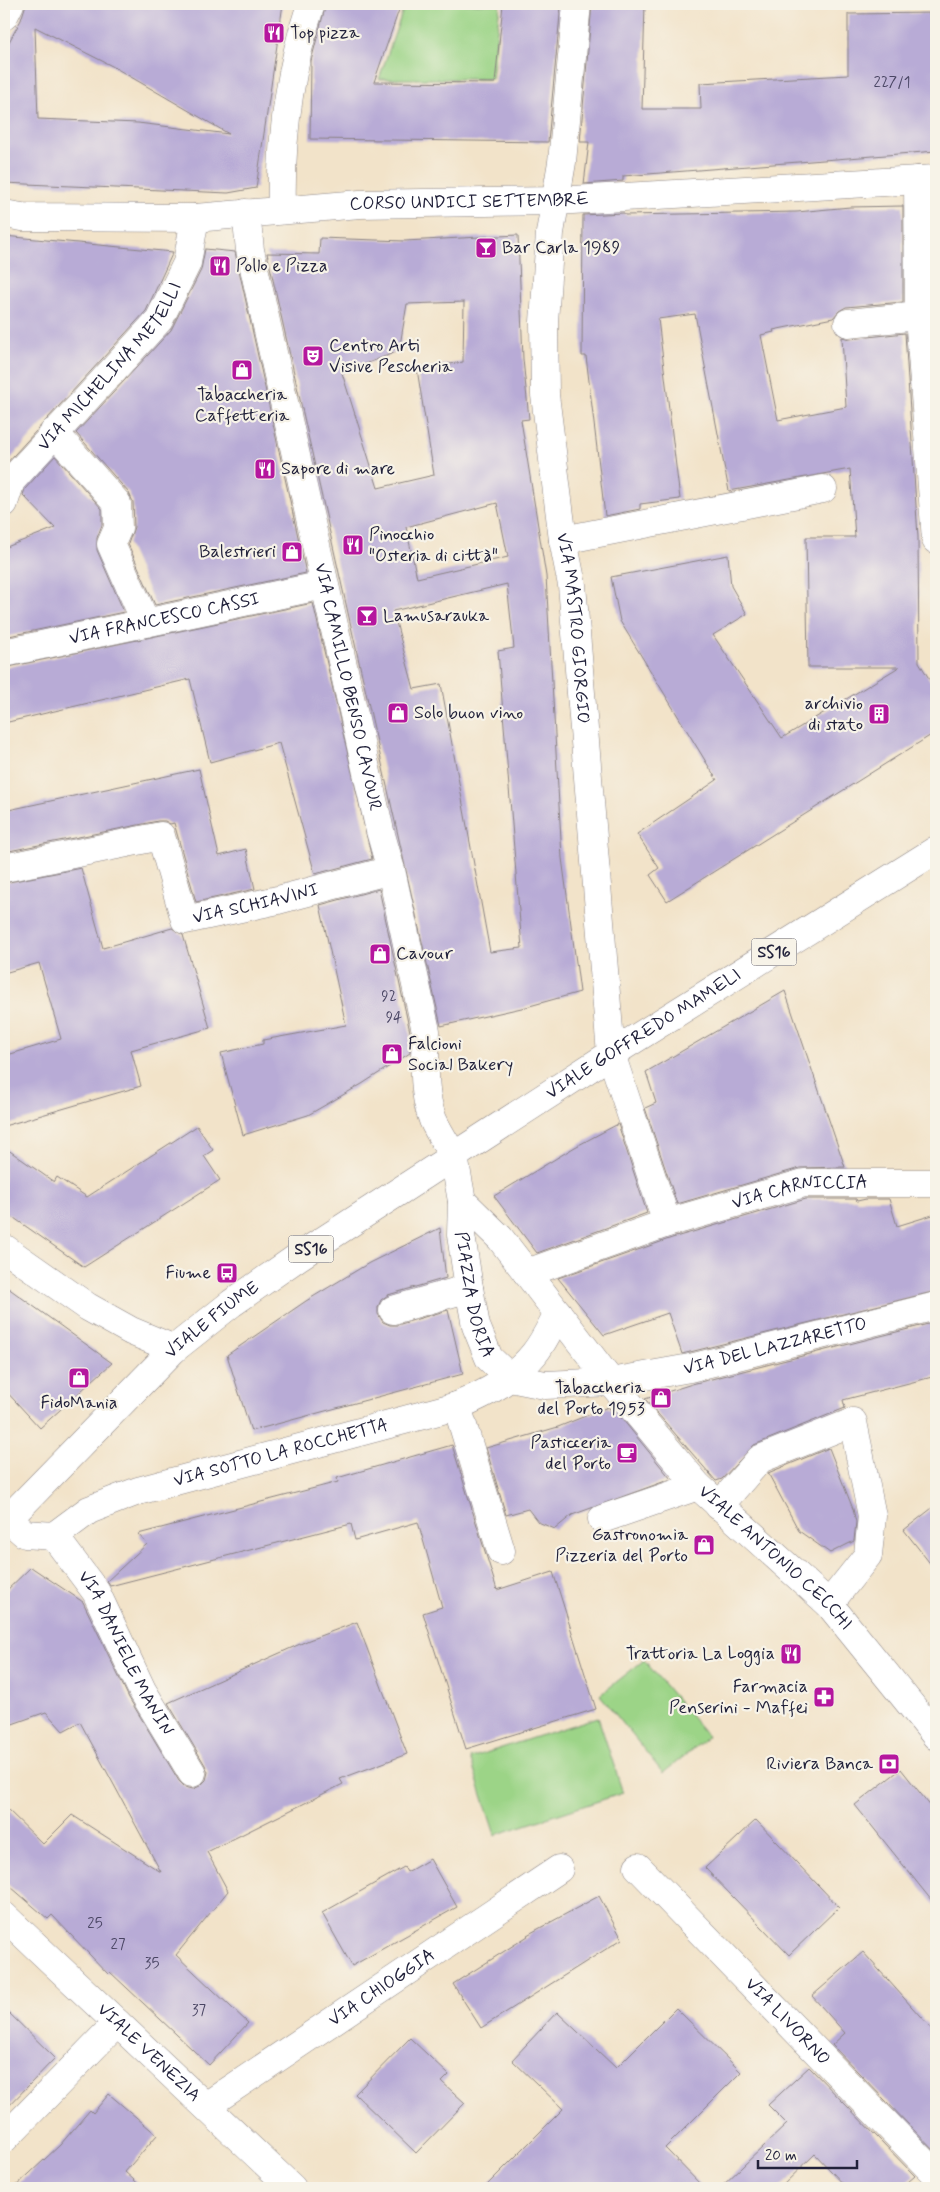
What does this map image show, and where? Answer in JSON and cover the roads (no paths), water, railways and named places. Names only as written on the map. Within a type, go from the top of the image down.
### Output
[{"type":"street","points":[[4,16],[10,4]]},
{"type":"street","points":[[282,210],[281,178],[286,106],[304,24],[311,4]]},
{"type":"street","name":"VIA MASTRO GIORGIO","points":[[577,4],[562,162],[550,233],[544,322],[545,395],[563,540],[572,585],[611,1054]]},
{"type":"street","points":[[927,180],[919,316],[936,540]]},
{"type":"street","name":"CORSO UNDICI SETTEMBRE","points":[[4,214],[22,217],[195,218],[360,204],[555,201],[927,180]]},
{"type":"street","name":"VIA CAMILLO BENSO CAVOUR","points":[[246,213],[250,250],[426,1031],[424,1072],[427,1094],[433,1119],[454,1157]]},
{"type":"street","name":"VIA MICHELINA METELLI","points":[[4,503],[11,481],[54,432],[159,320],[187,263],[195,218]]},
{"type":"street","points":[[848,323],[919,316]]},
{"type":"street","points":[[54,432],[117,503],[118,528],[111,544],[146,623]]},
{"type":"street","points":[[563,540],[824,488]]},
{"type":"street","name":"VIA FRANCESCO CASSI","points":[[4,653],[324,585]]},
{"type":"street","name":"VIA SCHIAVINI","points":[[4,868],[161,836],[185,920],[278,900],[391,870]]},
{"type":"street","name":"VIALE GOFFREDO MAMELI","points":[[454,1157],[611,1054],[936,850]]},
{"type":"street","points":[[611,1054],[667,1223]]},
{"type":"street","name":"PIAZZA DORIA","points":[[454,1157],[462,1201],[461,1235],[468,1288],[476,1326],[490,1358],[510,1378],[545,1385],[611,1382]]},
{"type":"street","name":"VIALE FIUME","points":[[6,1521],[174,1349],[232,1303],[298,1257],[454,1157]]},
{"type":"street","name":"VIA CARNICCIA","points":[[527,1273],[667,1223],[804,1183],[936,1183]]},
{"type":"street","name":"PIAZZA DORIA","points":[[462,1201],[500,1238],[611,1382]]},
{"type":"street","points":[[4,1248],[88,1307],[131,1330],[174,1349]]},
{"type":"street","points":[[393,1310],[468,1288]]},
{"type":"street","name":"VIA DEL LAZZARETTO","points":[[611,1382],[690,1368],[936,1306]]},
{"type":"street","name":"PIAZZA DORIA","points":[[510,1378],[535,1353],[558,1313]]},
{"type":"street","name":"VIA SOTTO LA ROCCHETTA","points":[[54,1536],[90,1510],[138,1491],[457,1406],[488,1393],[510,1378]]},
{"type":"street","name":"VIALE ANTONIO CECCHI","points":[[611,1382],[698,1486],[829,1604],[936,1736]]},
{"type":"street","points":[[457,1406],[501,1551]]},
{"type":"street","points":[[719,1506],[760,1459],[853,1422],[872,1516],[868,1555],[829,1604]]},
{"type":"street","points":[[602,1519],[698,1486]]},
{"type":"street","points":[[6,1521],[25,1534],[54,1536]]},
{"type":"street","name":"VIA DANIELE MANIN","points":[[54,1536],[96,1592],[142,1690],[192,1773]]},
{"type":"street","name":"VIA LIVORNO","points":[[638,1867],[936,2175]]},
{"type":"street","name":"VIA CHIOGGIA","points":[[206,2106],[559,1868]]},
{"type":"street","name":"VIALE VENEZIA","points":[[4,1916],[292,2188]]},
{"type":"street","points":[[4,2139],[117,2023]]},
{"type":"place","name":"Top pizza","points":[[274,33]]},
{"type":"place","name":"Bar Carla 1989","points":[[486,248]]},
{"type":"place","name":"Pollo e Pizza","points":[[220,266]]},
{"type":"place","name":"Centro Arti Visive Pescheria","points":[[313,356]]},
{"type":"place","name":"Tabaccheria Caffetteria","points":[[242,370]]},
{"type":"place","name":"Sapore di mare","points":[[265,469]]},
{"type":"place","name":"Pinocchio \"Osteria di città\"","points":[[353,545]]},
{"type":"place","name":"Balestrieri","points":[[292,552]]},
{"type":"place","name":"Lamusarauka","points":[[367,616]]},
{"type":"place","name":"Solo buon vino","points":[[398,713]]},
{"type":"place","name":"archivio di stato","points":[[879,714]]},
{"type":"place","name":"Cavour","points":[[380,954]]},
{"type":"place","name":"Falcioni Social Bakery","points":[[392,1054]]},
{"type":"place","name":"Fiume","points":[[227,1273]]},
{"type":"place","name":"FidoMania","points":[[79,1378]]},
{"type":"place","name":"Tabaccheria del Porto 1953","points":[[661,1398]]},
{"type":"place","name":"Pasticceria del Porto","points":[[627,1453]]},
{"type":"place","name":"Gastronomia Pizzeria del Porto","points":[[704,1545]]},
{"type":"place","name":"Trattoria La Loggia","points":[[791,1654]]},
{"type":"place","name":"Farmacia Penserini - Maffei","points":[[824,1697]]},
{"type":"place","name":"Riviera Banca","points":[[889,1764]]}]
